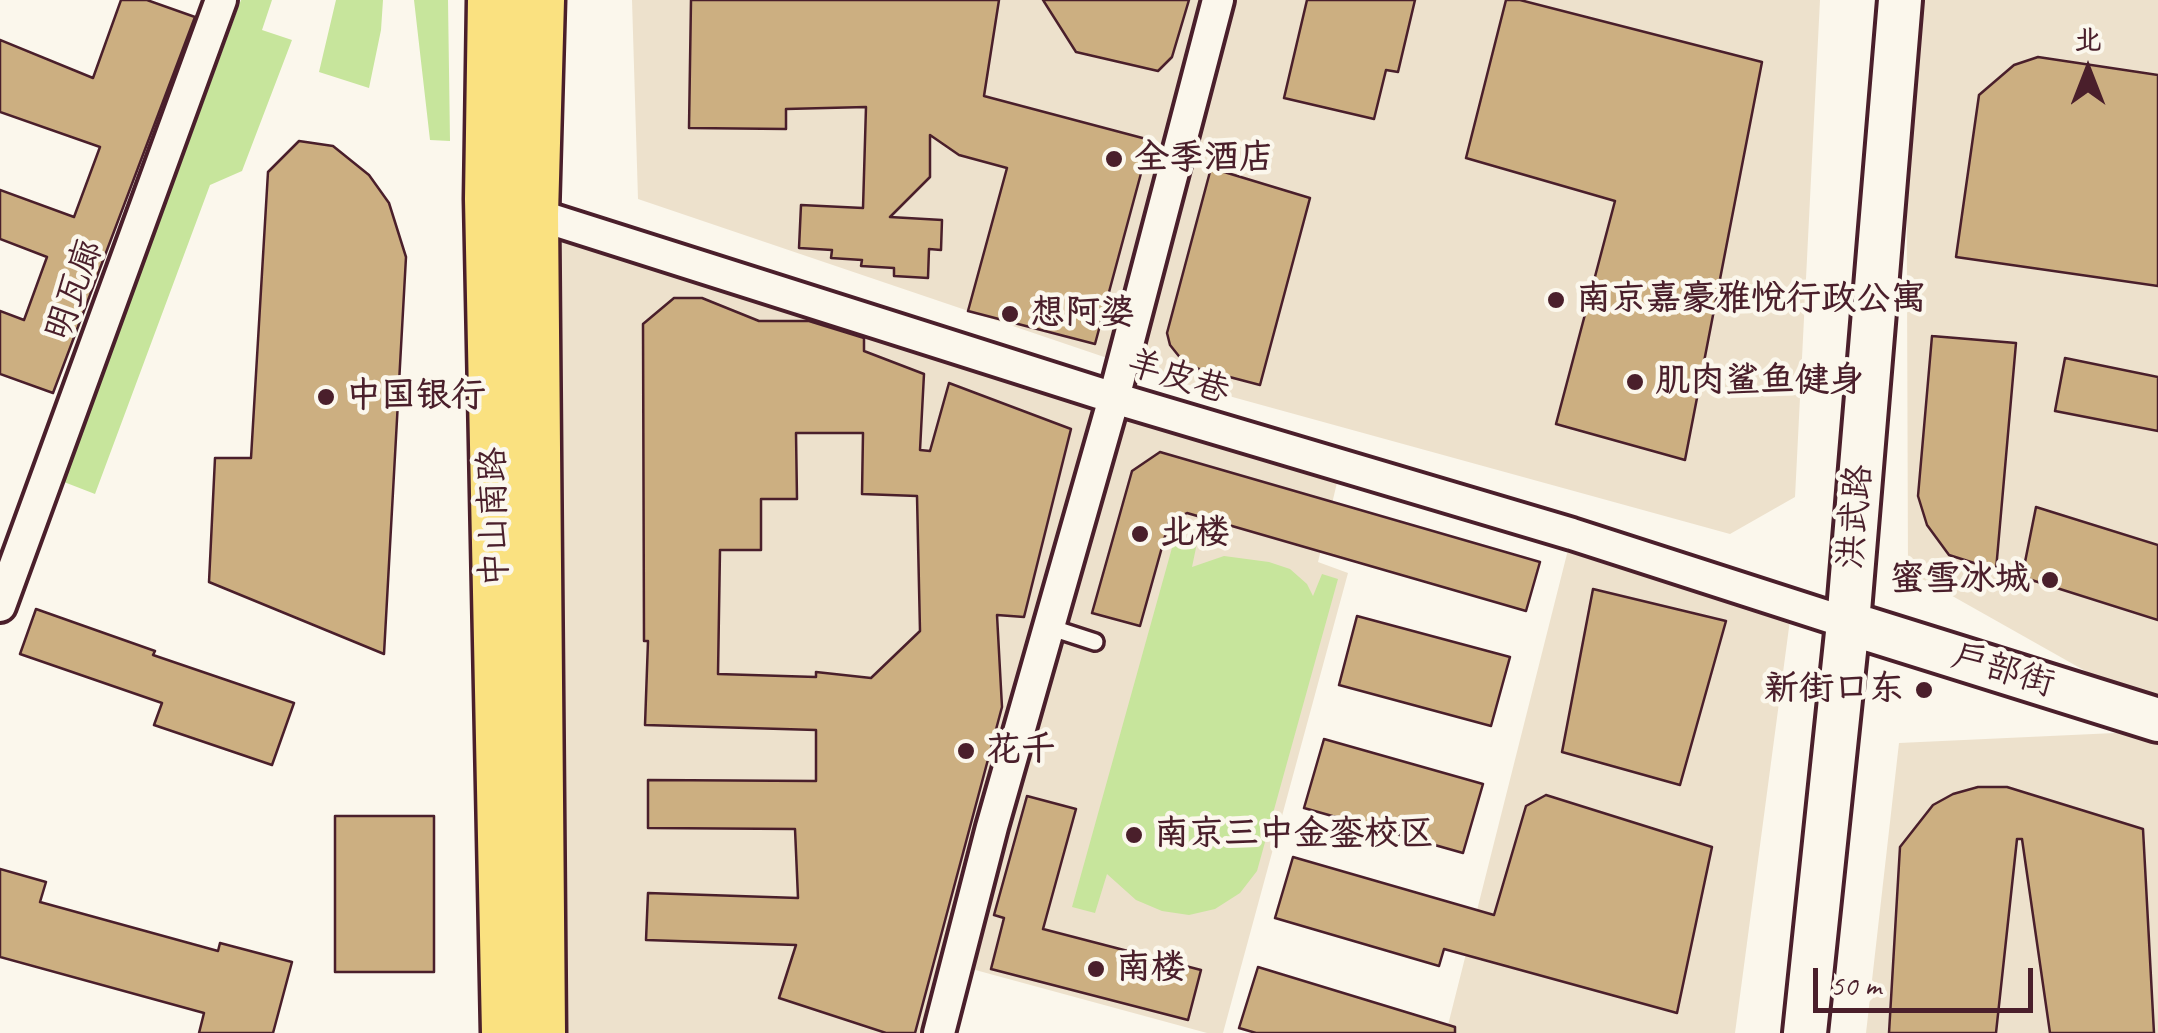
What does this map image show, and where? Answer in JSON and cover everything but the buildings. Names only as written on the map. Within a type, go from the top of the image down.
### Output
[{"type":"main road","name":"中山南路","points":[[492,0],[488,199],[506,1033]]},
{"type":"main road","points":[[534,214],[538,0]]},
{"type":"main road","name":"洪武路","points":[[1805,1033],[1848,622],[1900,0]]},
{"type":"main road","name":"户部街","points":[[1848,622],[2158,720]]},
{"type":"street","name":"明瓦廊","points":[[0,606],[220,0]]},
{"type":"street","points":[[939,1033],[992,827],[1114,398],[1218,0]]},
{"type":"street","name":"羊皮巷","points":[[488,199],[1114,398],[1572,534],[1848,622]]},
{"type":"lane","points":[[534,214],[541,1033]]},
{"type":"lane","points":[[1049,628],[1096,642]]},
{"type":"shaded area","points":[[632,0],[1820,0],[1795,497],[1730,534],[1178,382],[638,199]]},
{"type":"shaded area","points":[[1906,0],[2158,0],[2158,712],[1908,571]]},
{"type":"shaded area","points":[[489,199],[1341,466],[1318,562],[1348,573],[1223,1033],[1207,1033],[957,965],[939,1033],[506,1033]]},
{"type":"shaded area","points":[[1572,534],[1792,605],[1735,1033],[1446,1033]]},
{"type":"shaded area","points":[[2158,731],[2158,1033],[1866,1033],[1899,743]]},
{"type":"green space","points":[[241,0],[272,0],[262,30],[292,40],[242,171],[210,185],[95,494],[64,482]]},
{"type":"green space","points":[[336,0],[383,0],[369,88],[319,72]]},
{"type":"green space","points":[[414,0],[448,0],[450,141],[430,140]]},
{"type":"green space","points":[[1175,537],[1197,543],[1192,567],[1224,556],[1269,562],[1290,569],[1307,584],[1313,596],[1322,574],[1338,579],[1257,871],[1240,893],[1215,909],[1189,915],[1162,911],[1136,900],[1107,874],[1095,913],[1072,907]]},
{"type":"place","name":"全季酒店","points":[[1114,159]]},
{"type":"place","name":"南京嘉豪雅悦行政公寓","points":[[1556,300]]},
{"type":"place","name":"想阿婆","points":[[1010,314]]},
{"type":"place","name":"肌肉鲨鱼健身","points":[[1635,382]]},
{"type":"place","name":"中国银行","points":[[326,397]]},
{"type":"place","name":"北楼","points":[[1140,534]]},
{"type":"place","name":"蜜雪冰城","points":[[2050,580]]},
{"type":"place","name":"新街口东","points":[[1924,690]]},
{"type":"place","name":"花千","points":[[966,751]]},
{"type":"place","name":"南京三中金銮校区","points":[[1134,835]]},
{"type":"place","name":"南楼","points":[[1096,969]]}]
